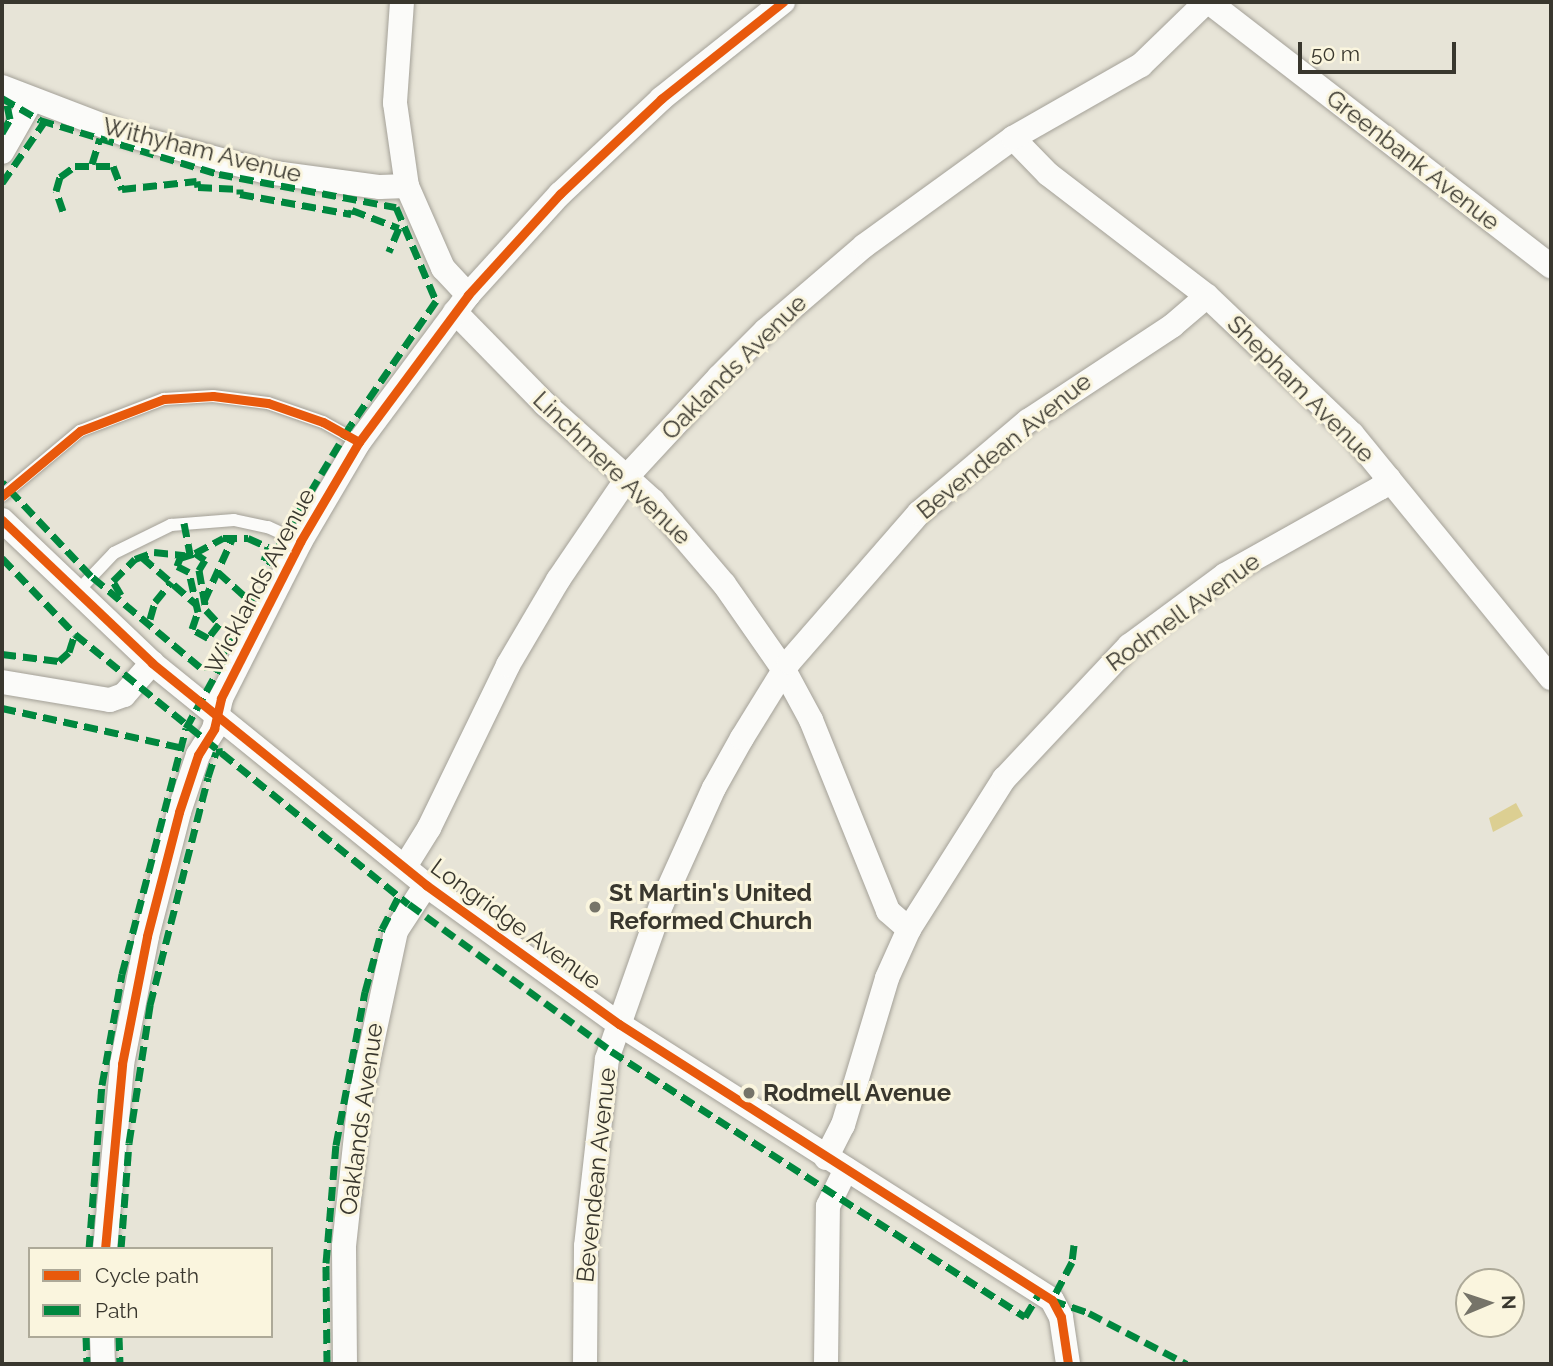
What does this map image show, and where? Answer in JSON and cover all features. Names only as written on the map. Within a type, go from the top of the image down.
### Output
[{"type":"street","name":"Linchmere Avenue","points":[[402,2],[396,103],[407,186],[461,303],[702,556],[784,670],[833,768],[888,911],[909,929]]},
{"type":"street","name":"Oaklands Avenue","points":[[406,865],[429,828],[529,626],[628,479],[719,377],[815,285],[1013,138],[1140,65],[1208,2]]},
{"type":"street","name":"Greenbank Avenue","points":[[1208,2],[1551,266]]},
{"type":"street","name":"Wicklands Avenue","points":[[105,1247],[114,1116],[133,1001],[179,812],[194,766],[218,715],[221,698],[300,542],[359,442],[414,361],[461,303],[560,194],[662,99],[776,4]]},
{"type":"street","name":"Withyham Avenue","points":[[2,87],[127,135],[267,172],[380,187],[407,186]]},
{"type":"street","points":[[2,152],[31,100]]},
{"type":"street","name":"Shepham Avenue","points":[[1013,138],[1048,174],[1207,296],[1277,359],[1389,478],[1551,678]]},
{"type":"street","name":"Bevendean Avenue","points":[[585,1364],[585,1258],[597,1122],[605,1069],[686,844],[714,788],[784,670],[870,564],[945,489],[1067,392],[1172,326],[1207,296]]},
{"type":"street","name":"Rodmell Avenue","points":[[827,1364],[827,1214],[843,1125],[887,978],[909,929],[1004,779],[1099,673],[1225,575],[1380,488],[1389,478]]},
{"type":"street","name":"Longridge Avenue","points":[[2,520],[152,663],[406,865],[426,885],[619,1024],[1052,1300],[1061,1317],[1068,1364]]},
{"type":"street","points":[[2,682],[110,700],[124,695],[152,663]]},
{"type":"street","name":"Oaklands Avenue","points":[[345,1364],[344,1246],[360,1099],[396,931],[426,885]]},
{"type":"street","points":[[102,1338],[103,1364]]},
{"type":"lane","points":[[2,496],[80,431],[127,410],[164,399],[213,396],[268,403],[323,422],[359,442]]},
{"type":"lane","points":[[76,593],[114,553],[171,525],[234,520],[268,527],[300,542]]},
{"type":"shaded area","points":[[1516,803],[1523,816],[1493,832],[1489,818]]},
{"type":"marked path","points":[[2,98],[40,120],[219,174],[396,207],[436,301],[350,426],[285,534],[217,665],[200,667],[91,576],[2,482]]},
{"type":"marked path","points":[[2,133],[10,119],[6,100]]},
{"type":"marked path","points":[[2,183],[45,121]]},
{"type":"marked path","points":[[92,164],[100,138]]},
{"type":"marked path","points":[[63,211],[56,191],[60,177],[75,166],[113,166],[122,189],[197,181],[198,187],[240,189],[240,194],[351,214],[352,210],[399,228],[389,252]]},
{"type":"marked path","points":[[184,523],[190,554]]},
{"type":"marked path","points":[[204,601],[233,537]]},
{"type":"marked path","points":[[195,553],[223,538],[248,538],[268,547],[263,564]]},
{"type":"marked path","points":[[121,595],[113,581],[135,559],[154,552],[185,555]]},
{"type":"marked path","points":[[195,553],[205,560],[199,570],[206,610],[219,624],[208,638],[192,629],[198,612],[189,572],[177,566],[180,558],[195,553]]},
{"type":"marked path","points":[[142,557],[196,604]]},
{"type":"marked path","points":[[2,558],[75,634],[409,904],[611,1051],[1025,1317],[1040,1292]]},
{"type":"marked path","points":[[218,572],[247,598]]},
{"type":"marked path","points":[[150,619],[155,602],[171,582]]},
{"type":"marked path","points":[[2,654],[59,661],[69,652],[75,634]]},
{"type":"marked path","points":[[89,1247],[102,1085],[122,974],[186,728],[223,661]]},
{"type":"marked path","points":[[2,708],[180,747]]},
{"type":"marked path","points":[[121,1247],[129,1143],[150,1005],[208,777],[216,752],[223,751]]},
{"type":"marked path","points":[[327,1364],[326,1263],[336,1145],[365,992],[382,929],[399,895]]},
{"type":"marked path","points":[[1074,1245],[1072,1262],[1052,1300],[1089,1313],[1187,1364]]},
{"type":"marked path","points":[[86,1338],[87,1364]]},
{"type":"marked path","points":[[119,1338],[120,1364]]},
{"type":"cycle path","points":[[105,1247],[122,1064],[147,936],[179,812],[198,755],[214,729],[221,698],[300,542],[359,442],[468,295],[560,194],[661,99],[783,2]]},
{"type":"cycle path","points":[[2,496],[80,431],[164,399],[213,396],[268,403],[323,422],[359,442]]},
{"type":"cycle path","points":[[2,520],[152,663],[426,885],[619,1024],[1052,1300],[1061,1317],[1068,1364]]},
{"type":"place","name":"St Martin's United Reformed Church","points":[[595,907]]},
{"type":"place","name":"Rodmell Avenue","points":[[749,1093]]}]
